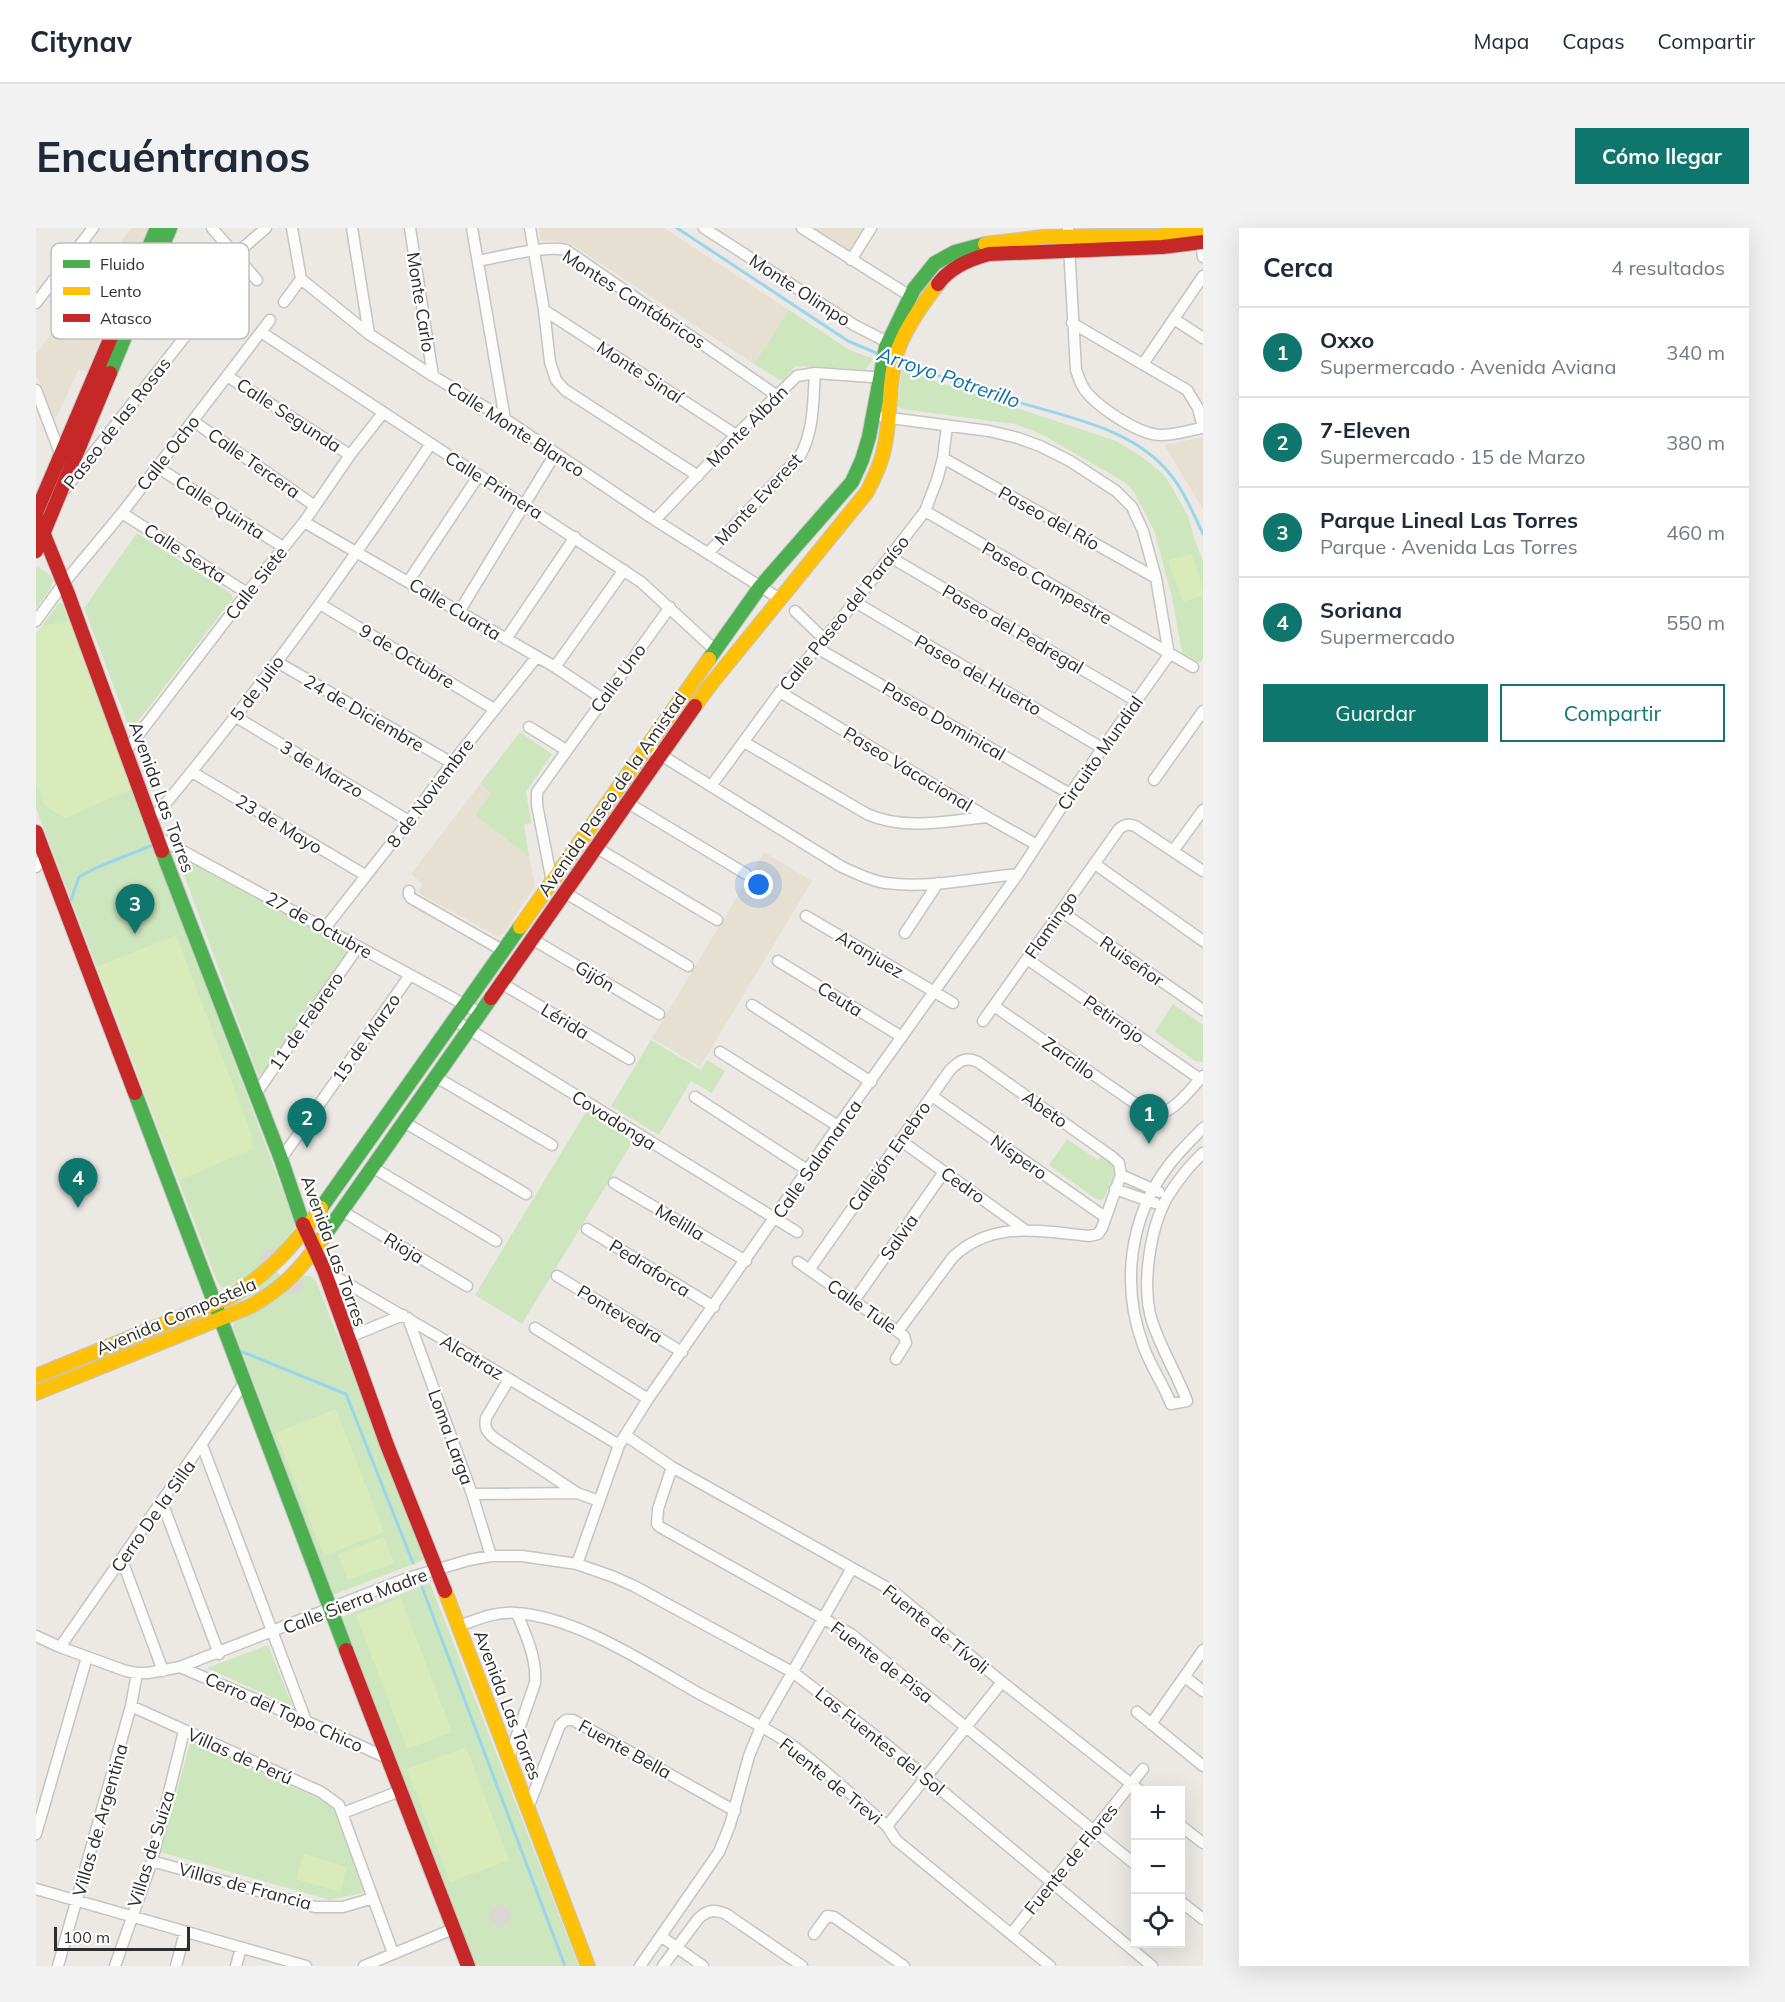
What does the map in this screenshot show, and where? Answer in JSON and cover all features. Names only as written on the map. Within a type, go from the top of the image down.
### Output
[{"type":"street","points":[[82,243],[93,228]]},
{"type":"street","points":[[151,243],[157,228]]},
{"type":"street","points":[[164,243],[170,228]]},
{"type":"street","points":[[212,228],[225,243]]},
{"type":"street","name":"Paseo de las Rosas","points":[[249,248],[266,228]]},
{"type":"street","points":[[284,302],[300,279],[292,228]]},
{"type":"street","points":[[352,228],[369,334]]},
{"type":"street","name":"Monte Carlo","points":[[410,228],[433,376]]},
{"type":"street","points":[[472,228],[505,419]]},
{"type":"street","points":[[530,228],[552,370],[556,380],[565,390],[698,476]]},
{"type":"street","name":"Monte Olimpo","points":[[704,228],[854,325],[889,360]]},
{"type":"street","points":[[802,228],[910,296]]},
{"type":"street","points":[[851,260],[871,228]]},
{"type":"street","points":[[889,360],[910,296],[921,278],[948,252],[965,245],[988,238],[1068,231],[1202,238]]},
{"type":"street","points":[[1068,231],[1072,324],[1076,370],[1087,394],[1098,404],[1138,429],[1151,433],[1161,435],[1203,428],[1198,408],[1187,390],[1072,324]]},
{"type":"street","points":[[889,360],[944,275],[971,259],[989,254],[1068,252],[1202,238]]},
{"type":"street","points":[[1202,238],[1203,257]]},
{"type":"street","name":"Montes Cantábricos","points":[[478,261],[533,251],[559,248],[566,250],[776,395]]},
{"type":"street","points":[[249,270],[257,279]]},
{"type":"street","points":[[1143,364],[1203,276]]},
{"type":"street","name":"Calle Monte Blanco","points":[[300,279],[369,334],[505,419],[655,520],[780,599]]},
{"type":"street","points":[[36,303],[51,283]]},
{"type":"street","name":"Monte Sinaí","points":[[544,310],[736,435]]},
{"type":"street","points":[[1174,319],[1203,338]]},
{"type":"street","name":"Calle Ocho","points":[[36,621],[270,320]]},
{"type":"street","name":"Calle Primera","points":[[261,332],[624,570],[656,593],[716,651]]},
{"type":"street","points":[[36,514],[109,339]]},
{"type":"street","points":[[36,551],[124,339]]},
{"type":"street","name":"Paseo de las Rosas","points":[[57,498],[178,339]]},
{"type":"street","name":"Monte Albán","points":[[655,520],[736,435],[797,376],[889,360]]},
{"type":"street","name":"Avenida Paseo de la Amistad","points":[[305,1231],[760,587],[852,482],[861,466],[880,416],[889,360]]},
{"type":"street","name":"Monte Everest","points":[[708,553],[800,456],[811,428],[815,373]]},
{"type":"street","name":"Calle Segunda","points":[[227,376],[350,455]]},
{"type":"street","points":[[36,390],[60,453],[74,459]]},
{"type":"street","name":"Calle Siete","points":[[126,751],[304,522],[350,455],[383,413]]},
{"type":"street","points":[[880,416],[989,431],[1040,446],[1070,461],[1116,491],[1132,507],[1143,531],[1156,578],[1169,655]]},
{"type":"street","name":"Avenida Paseo de la Amistad","points":[[314,1250],[711,684],[867,492],[878,470],[885,447],[880,416]]},
{"type":"street","name":"Calle Tercera","points":[[193,421],[315,506]]},
{"type":"street","name":"Calle Paseo del Paraíso","points":[[711,786],[780,692],[855,602],[925,511],[943,458],[947,426]]},
{"type":"street","name":"5 de Julio","points":[[151,821],[236,717],[320,604],[358,552],[430,444]]},
{"type":"street","points":[[459,612],[555,454]]},
{"type":"street","name":"Paseo del Río","points":[[943,458],[1156,578]]},
{"type":"street","name":"Calle Quinta","points":[[157,467],[283,547]]},
{"type":"street","points":[[408,582],[479,475]]},
{"type":"street","name":"Paseo Campestre","points":[[925,511],[1193,667]]},
{"type":"street","name":"Calle Sexta","points":[[122,513],[247,593]]},
{"type":"street","name":"Avenida Las Torres","points":[[36,514],[281,1159],[305,1231],[324,1270],[387,1445],[459,1626],[588,1966]]},
{"type":"street","name":"Calle Cuarta","points":[[304,522],[555,667],[603,699]]},
{"type":"street","points":[[506,639],[575,537]]},
{"type":"street","name":"Paseo del Pedregal","points":[[890,557],[1136,701]]},
{"type":"street","points":[[555,667],[624,570]]},
{"type":"street","name":"Paseo del Huerto","points":[[855,602],[1102,748]]},
{"type":"street","name":"9 de Octubre","points":[[320,604],[494,709]]},
{"type":"street","name":"Calle Uno","points":[[552,882],[536,796],[566,750],[669,607]]},
{"type":"street","points":[[795,611],[824,639]]},
{"type":"street","name":"Paseo Dominical","points":[[817,648],[1070,794]]},
{"type":"street","name":"Circuito Mundial","points":[[1018,874],[1070,794],[1169,655]]},
{"type":"street","name":"8 de Noviembre","points":[[325,928],[536,658]]},
{"type":"street","name":"24 de Diciembre","points":[[277,662],[452,763]]},
{"type":"street","name":"Paseo Vacacional","points":[[780,692],[1037,845]]},
{"type":"street","points":[[1154,780],[1203,711]]},
{"type":"street","name":"3 de Marzo","points":[[236,717],[409,821]]},
{"type":"street","points":[[529,727],[566,750]]},
{"type":"street","points":[[744,742],[880,820],[891,823],[922,824],[987,817]]},
{"type":"street","points":[[648,747],[842,867],[865,878],[886,884],[938,883],[1018,874]]},
{"type":"street","name":"23 de Mayo","points":[[192,772],[365,875]]},
{"type":"street","points":[[628,803],[746,874]]},
{"type":"street","points":[[1203,810],[1173,851],[1203,871]]},
{"type":"street","name":"Flamingo","points":[[982,1021],[1062,912],[1119,829],[1128,824],[1135,826],[1173,851]]},
{"type":"street","points":[[36,832],[214,1305],[468,1966]]},
{"type":"street","name":"27 de Octubre","points":[[157,837],[480,1013]]},
{"type":"street","points":[[597,848],[717,920]]},
{"type":"street","points":[[36,867],[45,855]]},
{"type":"street","points":[[1095,864],[1203,940]]},
{"type":"street","name":"Calle Salamanca","points":[[578,1564],[619,1445],[625,1435],[807,1170],[1018,874]]},
{"type":"street","points":[[905,933],[938,883]]},
{"type":"street","points":[[410,891],[411,898],[502,950]]},
{"type":"street","points":[[564,892],[688,966]]},
{"type":"street","name":"Ruiseñor","points":[[1062,912],[1203,1010]]},
{"type":"street","name":"Aranjuez","points":[[806,916],[953,1003]]},
{"type":"street","name":"Gijón","points":[[532,939],[659,1014]]},
{"type":"street","name":"11 de Febrero","points":[[255,1095],[358,947]]},
{"type":"street","name":"Petirrojo","points":[[1028,959],[1202,1077]]},
{"type":"street","name":"Ceuta","points":[[778,961],[902,1037]]},
{"type":"street","name":"15 de Marzo","points":[[281,1159],[410,975]]},
{"type":"street","name":"Lérida","points":[[501,983],[629,1059]]},
{"type":"street","points":[[752,1005],[871,1082]]},
{"type":"street","name":"Zarcillo","points":[[994,1006],[1144,1111],[1155,1115],[1166,1112],[1202,1077]]},
{"type":"street","name":"Covadonga","points":[[454,1020],[797,1232]]},
{"type":"street","points":[[720,1052],[838,1126]]},
{"type":"street","name":"Callejón Enebro","points":[[809,1270],[956,1064],[963,1059],[978,1062]]},
{"type":"street","name":"Abeto","points":[[978,1062],[1111,1156],[1119,1163],[1121,1175]]},
{"type":"street","points":[[436,1077],[552,1145]]},
{"type":"street","name":"Níspero","points":[[932,1096],[1106,1217]]},
{"type":"street","points":[[695,1097],[807,1170]]},
{"type":"street","points":[[404,1122],[526,1194]]},
{"type":"street","points":[[1203,1128],[1172,1161],[1154,1190],[1133,1244],[1130,1289],[1142,1342],[1154,1372],[1171,1404],[1187,1401],[1161,1346],[1149,1307],[1150,1255],[1153,1236],[1166,1201],[1185,1172],[1203,1153]]},
{"type":"street","name":"Cedro","points":[[900,1140],[1025,1230]]},
{"type":"street","points":[[372,1167],[496,1241]]},
{"type":"street","name":"Salvia","points":[[854,1301],[944,1172]]},
{"type":"street","points":[[898,1331],[953,1257],[963,1248],[986,1236],[1025,1230],[1094,1236],[1100,1231],[1121,1175],[1154,1190],[1166,1201]]},
{"type":"street","name":"Melilla","points":[[615,1183],[746,1261]]},
{"type":"street","points":[[1116,1189],[1149,1200],[1166,1201]]},
{"type":"street","name":"Rioja","points":[[342,1210],[467,1286]]},
{"type":"street","name":"Pedraforca","points":[[587,1229],[714,1307]]},
{"type":"street","name":"Avenida Compostela","points":[[36,1376],[214,1305],[243,1290],[263,1275],[305,1231]]},
{"type":"street","name":"Avenida Compostela","points":[[36,1393],[249,1307],[278,1289],[294,1275],[314,1250]]},
{"type":"street","name":"Calle Tule","points":[[798,1262],[904,1336],[906,1341],[896,1359]]},
{"type":"street","name":"Alcatraz","points":[[324,1270],[619,1445]]},
{"type":"street","name":"Pontevedra","points":[[557,1276],[682,1352]]},
{"type":"street","points":[[347,1338],[405,1317]]},
{"type":"street","name":"Loma Larga","points":[[405,1317],[472,1494],[491,1556]]},
{"type":"street","points":[[536,1328],[648,1399]]},
{"type":"street","points":[[69,1363],[75,1378]]},
{"type":"street","points":[[509,1379],[486,1418],[485,1425],[488,1432],[577,1493],[599,1501]]},
{"type":"street","name":"Cerro De la Silla","points":[[60,1647],[244,1383]]},
{"type":"street","name":"Fuente de Tívoli","points":[[625,1435],[672,1467],[893,1592],[1134,1786]]},
{"type":"street","points":[[201,1445],[306,1721]]},
{"type":"street","name":"Fuente de Pisa","points":[[672,1467],[658,1509],[657,1524],[664,1531],[851,1634],[1131,1860]]},
{"type":"street","points":[[472,1494],[577,1493]]},
{"type":"street","points":[[162,1502],[219,1654]]},
{"type":"street","name":"Calle Sierra Madre","points":[[137,1673],[163,1671],[219,1654],[416,1575],[437,1571],[469,1560],[491,1556],[522,1556],[578,1564]]},
{"type":"street","points":[[122,1560],[163,1671]]},
{"type":"street","name":"Las Fuentes del Sol","points":[[578,1564],[634,1586],[794,1672],[887,1745],[1152,1966]]},
{"type":"street","points":[[640,1966],[719,1852],[735,1811],[749,1756],[761,1727],[852,1568]]},
{"type":"street","points":[[509,1758],[535,1683],[536,1671],[534,1659],[517,1613]]},
{"type":"street","name":"Fuente de Trevi","points":[[459,1626],[495,1614],[517,1613],[557,1622],[600,1638],[761,1727],[793,1746],[886,1826],[896,1839],[1050,1966]]},
{"type":"street","points":[[36,1636],[87,1657],[137,1673]]},
{"type":"street","points":[[1151,1724],[1203,1650]]},
{"type":"street","points":[[36,1834],[87,1657]]},
{"type":"street","name":"Cerro del Topo Chico","points":[[180,1667],[387,1758]]},
{"type":"street","name":"Villas de Argentina","points":[[58,1966],[131,1706],[137,1673]]},
{"type":"street","points":[[1185,1677],[1203,1691]]},
{"type":"street","points":[[886,1826],[1002,1682]]},
{"type":"street","name":"Villas de Perú","points":[[131,1706],[321,1792],[339,1805],[393,1953]]},
{"type":"street","points":[[1137,1712],[1203,1766]]},
{"type":"street","name":"Fuente Bella","points":[[528,1808],[560,1725],[566,1720],[573,1720],[735,1811]]},
{"type":"street","name":"Villas de Suiza","points":[[115,1966],[152,1861],[184,1731]]},
{"type":"street","name":"Fuente de Flores","points":[[1135,1786],[1143,1769]]},
{"type":"street","points":[[343,1813],[400,1791]]},
{"type":"street","name":"Fuente de Flores","points":[[1011,1934],[1131,1792]]},
{"type":"street","points":[[1185,1829],[1203,1843]]},
{"type":"street","name":"Villas de Francia","points":[[152,1861],[315,1907],[343,1907],[373,1898]]},
{"type":"street","points":[[36,1889],[301,1965]]},
{"type":"street","points":[[1185,1905],[1203,1919]]},
{"type":"street","points":[[663,1966],[704,1913],[718,1910],[802,1966]]},
{"type":"street","points":[[814,1934],[824,1919],[831,1916],[904,1966]]},
{"type":"street","points":[[364,1966],[453,1929]]},
{"type":"street","points":[[176,1966],[185,1932]]},
{"type":"street","points":[[662,1937],[703,1966]]},
{"type":"street","points":[[236,1966],[241,1948]]},
{"type":"shaded area","points":[[131,228],[149,228],[143,243],[120,243]]},
{"type":"shaded area","points":[[539,228],[664,228],[789,310],[754,364],[577,248],[568,243],[552,240],[541,241]]},
{"type":"shaded area","points":[[814,228],[864,228],[850,251]]},
{"type":"shaded area","points":[[51,334],[51,339],[101,339],[87,372],[79,369],[54,422],[36,373],[36,354]]},
{"type":"shaded area","points":[[1203,437],[1203,509],[1164,445]]},
{"type":"shaded area","points":[[480,784],[491,793],[475,815],[529,857],[535,886],[502,935],[497,936],[420,894],[419,890],[423,884],[411,874]]},
{"type":"shaded area","points":[[764,852],[812,881],[700,1067],[652,1038]]},
{"type":"shaded area","points":[[272,1249],[278,1252],[264,1267],[261,1256],[266,1250]]},
{"type":"shaded area","points":[[300,1277],[304,1286],[301,1292],[295,1295],[286,1293],[285,1292]]},
{"type":"shaded area","points":[[500,1905],[508,1908],[511,1916],[508,1924],[500,1927],[492,1924],[489,1916],[492,1908]]},
{"type":"green space","points":[[789,310],[848,349],[874,359],[865,370],[796,366],[783,380],[780,380],[754,364]]},
{"type":"green space","points":[[902,370],[1116,441],[1161,472],[1188,516],[1203,561],[1203,658],[1200,663],[1182,653],[1172,597],[1154,530],[1134,492],[1124,482],[1050,439],[1014,424],[902,409],[897,406]]},
{"type":"green space","points":[[137,533],[231,594],[233,598],[135,725],[128,724],[84,608]]},
{"type":"green space","points":[[1192,554],[1203,595],[1183,602],[1168,560]]},
{"type":"green space","points":[[36,568],[50,575],[53,580],[50,589],[36,608]]},
{"type":"green space","points":[[62,603],[296,1226],[265,1262],[237,1283],[226,1288],[221,1287],[217,1281],[36,808],[36,634],[58,604]]},
{"type":"green space","points":[[69,621],[132,789],[65,818],[45,806],[36,782],[36,634],[42,626]]},
{"type":"green space","points":[[520,732],[552,754],[526,792],[531,823],[524,825],[529,857],[475,815],[491,793],[480,784]]},
{"type":"green space","points":[[182,852],[345,946],[347,953],[263,1075],[258,1075],[177,856]]},
{"type":"green space","points":[[176,935],[251,1133],[253,1149],[179,1180],[97,967]]},
{"type":"green space","points":[[1173,1004],[1203,1025],[1203,1062],[1195,1061],[1155,1032]]},
{"type":"green space","points":[[651,1040],[701,1070],[707,1060],[725,1071],[712,1093],[691,1081],[659,1135],[611,1106]]},
{"type":"green space","points":[[590,1111],[632,1136],[633,1141],[522,1324],[475,1295],[586,1112]]},
{"type":"green space","points":[[1067,1139],[1098,1160],[1102,1155],[1114,1163],[1117,1169],[1101,1200],[1096,1199],[1049,1165]]},
{"type":"green space","points":[[275,1270],[283,1278],[228,1311],[226,1306],[254,1290]]},
{"type":"green space","points":[[303,1276],[310,1276],[316,1281],[425,1558],[333,1595],[233,1327],[234,1322],[290,1290]]},
{"type":"green space","points":[[336,1409],[384,1532],[324,1556],[276,1433]]},
{"type":"green space","points":[[384,1537],[394,1563],[348,1580],[338,1554]]},
{"type":"green space","points":[[430,1583],[579,1966],[474,1966],[342,1617]]},
{"type":"green space","points":[[401,1598],[452,1732],[407,1749],[356,1615]]},
{"type":"green space","points":[[268,1645],[293,1707],[207,1668]]},
{"type":"green space","points":[[191,1740],[334,1806],[367,1892],[330,1900],[160,1852]]},
{"type":"green space","points":[[466,1747],[509,1860],[450,1882],[407,1769]]},
{"type":"green space","points":[[304,1854],[347,1867],[340,1892],[296,1879]]},
{"type":"waterway","name":"Arroyo Potrerillo","points":[[677,228],[848,341],[881,355]]},
{"type":"waterway","name":"Arroyo Potrerillo","points":[[898,362],[1075,418],[1118,434],[1155,458],[1170,474],[1188,502],[1203,534]]},
{"type":"waterway","points":[[71,900],[79,877],[153,845]]},
{"type":"waterway","points":[[240,1351],[346,1394],[413,1563]]},
{"type":"waterway","points":[[422,1587],[565,1966]]},
{"type":"traffic: fast","points":[[151,243],[157,228]]},
{"type":"traffic: fast","points":[[164,243],[170,228]]},
{"type":"traffic: fast","points":[[709,659],[760,587],[852,482],[869,437],[886,347],[914,289],[935,263],[955,252],[985,244]]},
{"type":"traffic: fast","points":[[110,373],[124,339]]},
{"type":"traffic: fast","points":[[162,851],[281,1159],[303,1224]]},
{"type":"traffic: fast","points":[[321,1208],[520,927]]},
{"type":"traffic: fast","points":[[322,1239],[491,998]]},
{"type":"traffic: fast","points":[[135,1093],[346,1650]]},
{"type":"traffic: slow","points":[[985,244],[1043,237],[1162,235],[1203,229]]},
{"type":"traffic: slow","points":[[695,706],[867,492],[884,449],[891,385],[899,347],[911,323],[938,284]]},
{"type":"traffic: slow","points":[[520,927],[709,659]]},
{"type":"traffic: slow","points":[[36,1376],[230,1297],[269,1268],[302,1234],[321,1208]]},
{"type":"traffic: slow","points":[[36,1393],[249,1307],[290,1278],[322,1239]]},
{"type":"traffic: slow","points":[[445,1591],[588,1966]]},
{"type":"traffic: jam","points":[[938,284],[961,264],[989,254],[1162,247],[1203,242]]},
{"type":"traffic: jam","points":[[36,513],[110,339]]},
{"type":"traffic: jam","points":[[36,551],[110,373]]},
{"type":"traffic: jam","points":[[36,515],[68,594],[162,851]]},
{"type":"traffic: jam","points":[[491,998],[695,706]]},
{"type":"traffic: jam","points":[[36,832],[135,1093]]},
{"type":"traffic: jam","points":[[303,1224],[324,1270],[387,1445],[445,1591]]},
{"type":"traffic: jam","points":[[346,1650],[468,1966]]},
{"type":"place","name":"Parque Lineal Las Torres","points":[[135,934]]},
{"type":"place","name":"Oxxo","points":[[1149,1144]]},
{"type":"place","name":"7-Eleven","points":[[307,1148]]},
{"type":"place","name":"Soriana","points":[[78,1208]]}]
